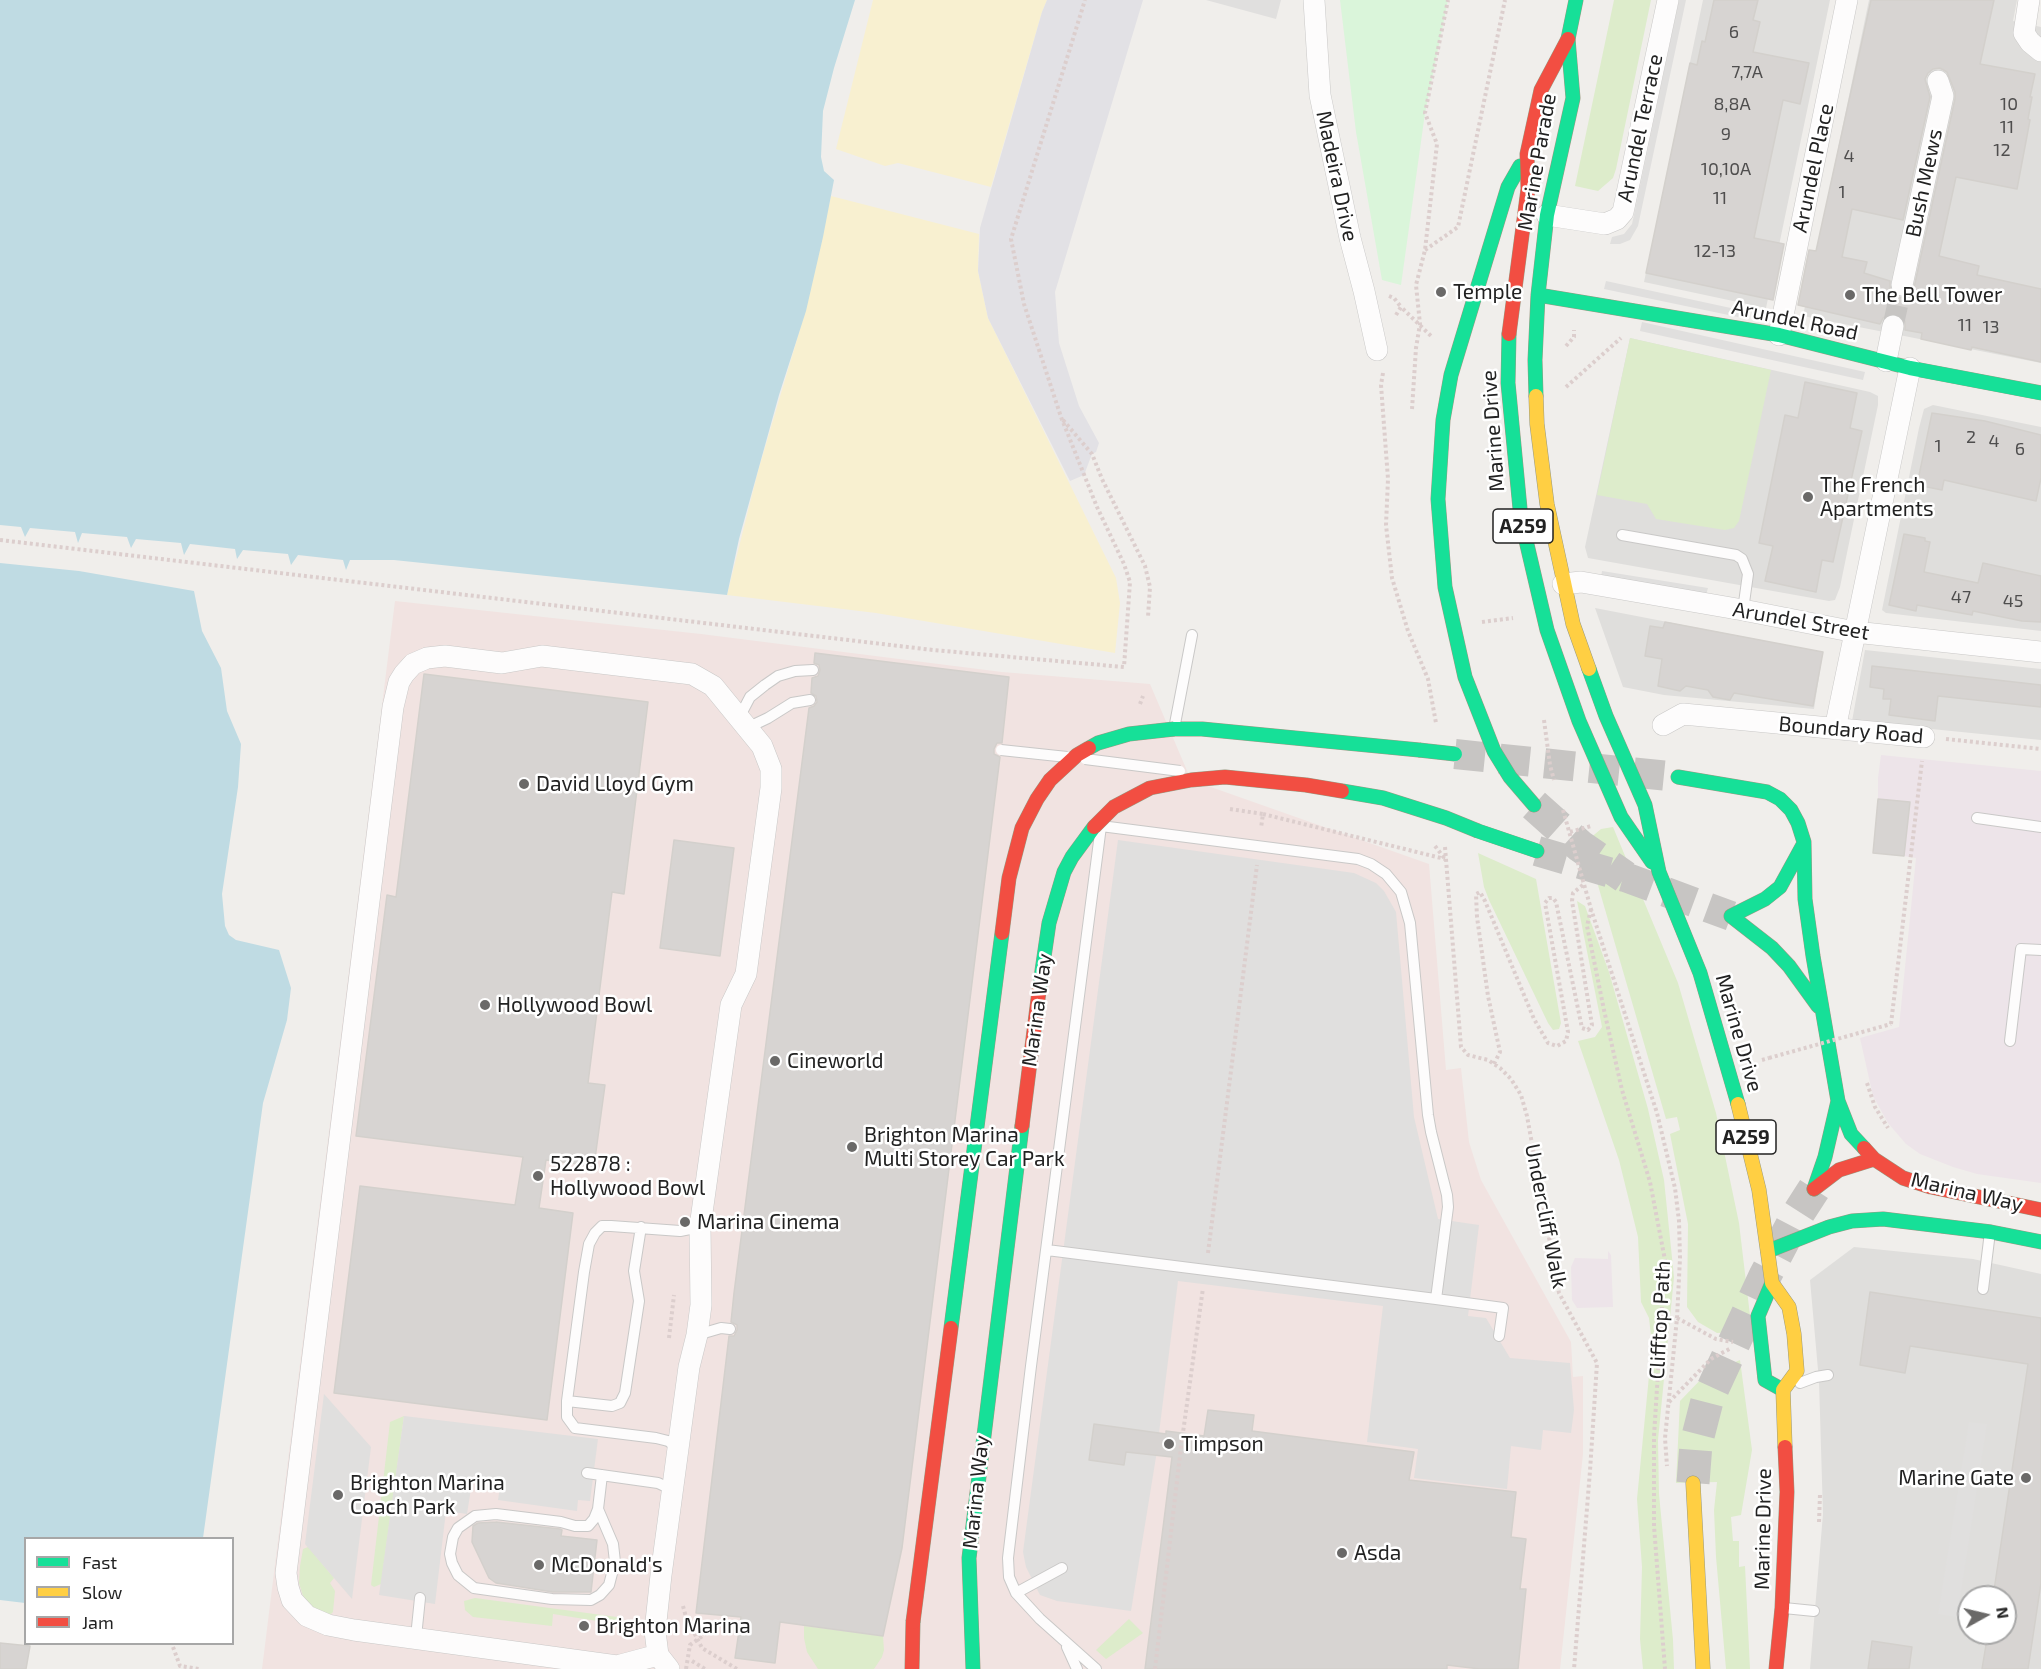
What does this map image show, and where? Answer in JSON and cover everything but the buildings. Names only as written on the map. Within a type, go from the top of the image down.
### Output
[{"type":"main road","name":"Marine Parade","points":[[1538,295],[1547,215],[1572,98],[1568,39],[1576,0]]},
{"type":"main road","name":"Marine Drive","points":[[1568,39],[1541,90],[1527,154],[1528,189],[1509,322],[1508,373],[1511,426],[1521,519],[1547,630],[1579,721],[1621,817],[1659,872]]},
{"type":"main road","points":[[1527,154],[1508,188],[1451,375],[1443,420],[1438,499],[1445,587],[1465,677],[1482,727],[1494,751],[1510,777],[1534,805]]},
{"type":"main road","name":"Marine Drive","points":[[1538,295],[1535,360],[1537,424],[1547,504],[1563,584],[1573,624],[1606,716],[1645,805],[1659,872],[1700,973],[1733,1084],[1759,1190],[1772,1283],[1789,1306],[1794,1334],[1797,1371],[1783,1390],[1787,1492],[1782,1608],[1776,1669]]},
{"type":"main road","name":"Arundel Road","points":[[1538,295],[1779,335],[1910,368],[2041,393]]},
{"type":"main road","name":"Marina Way","points":[[912,1669],[913,1622],[1009,878],[1022,828],[1036,799],[1050,780],[1077,755],[1098,743],[1129,734],[1174,729],[1202,729],[1455,754]]},
{"type":"main road","name":"Marina Way","points":[[973,1669],[969,1558],[980,1458],[1041,973],[1057,891],[1072,857],[1094,827],[1114,807],[1150,788],[1198,778],[1225,777],[1306,785],[1383,798],[1537,851]]},
{"type":"main road","name":"Marina Way","points":[[1678,777],[1767,792],[1780,799],[1791,810],[1798,823],[1804,842],[1805,899],[1813,956],[1838,1101],[1851,1134],[1874,1160],[1888,1170],[1917,1183],[2041,1210]]},
{"type":"main road","name":"Marina Way","points":[[1804,842],[1780,887],[1765,899],[1731,916],[1772,948],[1789,966],[1824,1015]]},
{"type":"main road","points":[[1838,1101],[1825,1157],[1814,1189],[1839,1170],[1874,1160]]},
{"type":"main road","points":[[1768,1251],[1828,1227],[1852,1221],[1883,1219],[1990,1232],[2041,1242]]},
{"type":"main road","points":[[1772,1283],[1758,1316],[1765,1380],[1783,1390]]},
{"type":"main road","points":[[1693,1483],[1703,1669]]},
{"type":"street","name":"Madeira Drive","points":[[1314,0],[1320,95],[1350,238],[1377,350]]},
{"type":"street","name":"Arundel Terrace","points":[[1547,215],[1605,224],[1617,219],[1623,212],[1668,0]]},
{"type":"street","name":"Arundel Place","points":[[1779,335],[1847,0]]},
{"type":"street","points":[[2029,0],[2024,33],[2041,51]]},
{"type":"street","name":"Bush Mews","points":[[1902,285],[1943,96],[1938,81]]},
{"type":"street","points":[[1886,361],[1893,326]]},
{"type":"street","points":[[1835,729],[1910,368]]},
{"type":"street","name":"Arundel Street","points":[[1563,584],[1581,582],[1855,632],[2041,652]]},
{"type":"street","points":[[436,656],[502,663],[542,656],[692,674],[713,686],[765,751],[772,778],[746,974],[730,1005],[700,1227],[701,1305],[689,1367],[661,1575],[656,1631],[663,1662],[616,1666],[586,1663],[416,1637],[354,1630],[315,1621],[299,1609],[292,1600],[286,1573],[392,718],[399,682],[413,664],[436,656]]},
{"type":"street","name":"Boundary Road","points":[[1663,724],[1683,714],[1924,737]]},
{"type":"lane","points":[[1622,535],[1736,555],[1742,559],[1748,574],[1743,610]]},
{"type":"lane","points":[[1174,729],[1191,636]]},
{"type":"lane","points":[[810,700],[792,703],[768,718],[743,723],[750,697],[765,685],[778,676],[795,670],[813,670]]},
{"type":"lane","points":[[1001,750],[1225,777]]},
{"type":"lane","points":[[1977,818],[2041,827]]},
{"type":"lane","points":[[1096,1669],[1066,1644],[1016,1593],[1009,1577],[1008,1551],[1101,826],[1362,861],[1386,874],[1395,884],[1404,900],[1412,933],[1431,1132],[1447,1196],[1448,1207],[1436,1299]]},
{"type":"lane","points":[[2010,1041],[2021,949],[2041,950]]},
{"type":"lane","points":[[679,1448],[668,1441],[656,1438],[575,1428],[567,1417],[567,1401],[589,1244],[595,1233],[602,1226],[680,1231],[700,1227]]},
{"type":"lane","points":[[567,1401],[612,1406],[620,1403],[625,1393],[639,1301],[634,1271],[641,1227]]},
{"type":"lane","points":[[1983,1289],[1990,1232]]},
{"type":"lane","points":[[1047,1250],[1503,1308],[1499,1336]]},
{"type":"lane","points":[[697,1335],[721,1328],[730,1329]]},
{"type":"lane","points":[[1783,1390],[1816,1377],[1828,1375]]},
{"type":"lane","points":[[587,1473],[663,1484],[673,1490]]},
{"type":"lane","points":[[598,1509],[613,1544],[615,1562],[609,1585],[600,1595],[591,1599],[552,1599],[474,1588],[464,1582],[454,1570],[450,1554],[453,1537],[458,1528],[475,1516],[496,1514],[588,1526],[592,1523],[598,1509],[602,1475]]},
{"type":"lane","points":[[1016,1593],[1062,1568]]},
{"type":"lane","points":[[416,1637],[420,1598]]},
{"type":"lane","points":[[1782,1608],[1814,1611]]},
{"type":"lane","points":[[1066,1644],[1077,1669]]},
{"type":"path","points":[[0,540],[933,650],[1124,666],[1130,582],[1061,417],[1024,304],[1011,239],[1085,0]]},
{"type":"path","points":[[1420,324],[1416,285],[1425,250],[1437,144],[1425,113],[1448,0]]},
{"type":"path","points":[[1425,250],[1458,227],[1505,0]]},
{"type":"path","points":[[1394,322],[1401,307],[1431,336]]},
{"type":"path","points":[[1560,393],[1626,333]]},
{"type":"path","points":[[1377,350],[1385,355],[1381,386],[1388,479],[1386,525],[1392,578],[1408,631],[1428,679],[1437,731]]},
{"type":"path","points":[[1061,417],[1092,454],[1145,566],[1150,587],[1148,617]]},
{"type":"path","points":[[1475,623],[1514,618]]},
{"type":"path","points":[[1762,1060],[1892,1024],[1924,737]]},
{"type":"path","name":"Boundary Road","points":[[1924,737],[2041,749]]},
{"type":"path","points":[[1538,763],[1550,765],[1557,787]]},
{"type":"path","points":[[1220,807],[1263,814],[1353,836]]},
{"type":"path","points":[[1563,810],[1584,884],[1650,1091],[1675,1188],[1680,1257],[1677,1318],[1665,1438],[1667,1473]]},
{"type":"path","points":[[1155,1669],[1181,1447],[1206,1269],[1263,814]]},
{"type":"path","name":"Undercliff Walk","points":[[1444,836],[1460,1043],[1468,1055],[1488,1060],[1494,1064],[1511,1079],[1521,1095],[1527,1116],[1559,1293],[1597,1363],[1574,1669]]},
{"type":"path","points":[[1383,843],[1446,859]]},
{"type":"path","points":[[1494,1064],[1500,1052],[1488,996],[1475,907],[1476,894],[1480,892],[1485,901],[1534,1019],[1548,1043],[1557,1046],[1566,1041],[1568,1032],[1545,903],[1549,898],[1553,898],[1556,902],[1582,1028],[1588,1030],[1592,1024],[1572,901],[1573,893],[1584,884]]},
{"type":"path","name":"Clifftop Path","points":[[1592,909],[1587,926],[1602,1000],[1622,1090],[1650,1182],[1665,1260],[1654,1436],[1654,1526],[1665,1669]]},
{"type":"path","points":[[1854,1028],[1856,1039]]},
{"type":"path","points":[[1865,1078],[1875,1107],[1889,1130]]},
{"type":"path","points":[[1668,1403],[1711,1359],[1739,1343],[1716,1339],[1677,1318]]},
{"type":"path","points":[[681,1597],[686,1617],[702,1648],[737,1669]]},
{"type":"path","points":[[686,1669],[690,1645],[711,1630],[739,1633]]},
{"type":"path","points":[[173,1647],[180,1666],[199,1669]]},
{"type":"shaded area","points":[[1047,0],[1143,0],[1055,292],[1059,343],[1079,406],[1099,443],[1084,475],[1070,481],[988,318],[978,271],[980,228]]},
{"type":"shaded area","points":[[1206,0],[1281,0],[1276,19]]},
{"type":"shaded area","points":[[1679,0],[1686,0],[1638,226],[1630,240],[1620,244],[1610,244],[1612,237],[1624,234],[1632,224]]},
{"type":"shaded area","points":[[1703,0],[1830,0],[1766,308],[1644,282]]},
{"type":"shaded area","points":[[1869,0],[2017,0],[2013,21],[2041,27],[2041,363],[1803,316]]},
{"type":"shaded area","points":[[1606,281],[1740,310],[1738,317],[1604,289]]},
{"type":"shaded area","points":[[1642,322],[1865,372],[1863,380],[1640,331]]},
{"type":"shaded area","points":[[1630,338],[1870,392],[1878,396],[1840,587],[1835,600],[1829,601],[1588,558],[1585,547]]},
{"type":"shaded area","points":[[1933,405],[2041,427],[2041,631],[1886,613],[1882,610],[1919,428],[1924,409]]},
{"type":"shaded area","points":[[1602,571],[1708,588],[1706,595],[1601,578]]},
{"type":"shaded area","name":"Brighton Marina","points":[[395,601],[701,634],[1002,672],[1150,684],[1191,780],[1429,864],[1446,1070],[1461,1068],[1469,1142],[1481,1180],[1571,1342],[1573,1377],[1583,1376],[1583,1454],[1560,1669],[262,1669]]},
{"type":"shaded area","points":[[1595,608],[1823,652],[1814,709],[1664,695],[1623,687]]},
{"type":"shaded area","points":[[1865,650],[2041,669],[2041,740],[1852,721]]},
{"type":"shaded area","points":[[1881,755],[2041,771],[2041,1183],[1977,1174],[1920,1154],[1906,1144],[1888,1123],[1873,1096],[1860,1038],[1899,1027],[1916,858],[1904,856],[1909,802],[1878,799]]},
{"type":"shaded area","points":[[1118,840],[1354,873],[1376,883],[1384,891],[1396,912],[1414,1117],[1438,1219],[1479,1225],[1468,1316],[1486,1318],[1510,1358],[1570,1363],[1574,1410],[1571,1433],[1543,1430],[1541,1450],[1511,1446],[1507,1489],[1414,1478],[1418,1449],[1367,1442],[1383,1306],[1178,1281],[1156,1457],[1131,1611],[1057,1601],[1040,1595],[1026,1567],[1023,1552]]},
{"type":"shaded area","points":[[1854,1247],[1973,1259],[2041,1274],[2041,1669],[1810,1669],[1823,1514],[1819,1381],[1810,1280]]},
{"type":"shaded area","points":[[1608,1251],[1611,1255],[1613,1307],[1577,1308],[1572,1300],[1571,1267],[1575,1258],[1608,1259]]},
{"type":"shaded area","name":"Brighton Marina Coach Park","points":[[324,1394],[371,1447],[352,1599],[305,1544]]},
{"type":"shaded area","points":[[404,1416],[598,1439],[590,1501],[578,1500],[577,1511],[498,1500],[501,1480],[473,1476],[467,1514],[446,1511],[435,1604],[379,1595]]},
{"type":"shaded area","points":[[1969,1422],[1987,1424],[1962,1585],[1957,1585],[1957,1617],[1938,1614]]},
{"type":"green space","points":[[1340,0],[1448,0],[1425,113],[1401,285],[1382,280],[1356,132]]},
{"type":"green space","points":[[1614,0],[1651,0],[1616,169],[1613,178],[1598,191],[1575,186]]},
{"type":"green space","points":[[1630,338],[1771,370],[1739,521],[1734,528],[1725,530],[1656,519],[1647,504],[1597,495]]},
{"type":"green space","points":[[1613,827],[1678,983],[1716,1113],[1739,1223],[1751,1324],[1742,1332],[1717,1333],[1698,1322],[1687,1307],[1688,1224],[1670,1134],[1680,1130],[1677,1117],[1666,1119],[1588,851],[1589,839],[1601,829]]},
{"type":"green space","points":[[1478,853],[1536,879],[1561,1023],[1559,1029],[1553,1030],[1548,1023],[1489,900],[1484,887]]},
{"type":"green space","points":[[1577,901],[1585,906],[1609,972],[1648,1109],[1664,1180],[1674,1277],[1658,1440],[1659,1494],[1674,1669],[1643,1669],[1640,1639],[1642,1567],[1637,1499],[1652,1345],[1649,1318],[1641,1302],[1638,1237],[1619,1160],[1578,1041],[1595,1037],[1602,1027]]},
{"type":"green space","points":[[1740,1360],[1752,1450],[1741,1515],[1731,1517],[1733,1541],[1739,1541],[1739,1567],[1745,1566],[1750,1669],[1726,1669],[1716,1557],[1714,1510],[1717,1482],[1676,1483],[1680,1401],[1705,1375]]},
{"type":"green space","points":[[404,1416],[381,1584],[374,1587],[371,1585],[390,1422]]},
{"type":"green space","points":[[308,1547],[334,1578],[330,1583],[335,1591],[331,1614],[327,1615],[311,1607],[303,1596],[299,1583],[300,1566],[303,1549]]},
{"type":"green space","points":[[475,1598],[617,1617],[633,1627],[624,1632],[619,1631],[616,1624],[553,1614],[552,1626],[473,1617],[465,1610],[464,1601]]},
{"type":"green space","points":[[1129,1619],[1143,1633],[1106,1659],[1096,1650]]},
{"type":"green space","points":[[804,1626],[883,1636],[882,1657],[874,1669],[818,1669],[807,1652]]},
{"type":"sand","points":[[873,0],[1047,0],[991,187],[898,163],[885,166],[836,149]]},
{"type":"sand","points":[[831,196],[979,234],[978,271],[988,318],[1116,578],[1120,603],[1115,653],[876,613],[727,595],[758,471],[803,319]]},
{"type":"water","points":[[0,0],[855,0],[823,111],[821,157],[824,171],[834,180],[823,237],[806,311],[779,395],[739,539],[727,595],[394,560],[350,560],[346,570],[343,560],[298,555],[291,565],[288,554],[243,550],[237,559],[235,549],[190,544],[184,555],[181,543],[136,539],[131,548],[127,537],[82,533],[78,543],[75,532],[30,528],[25,537],[21,527],[0,525]]},
{"type":"water","points":[[0,563],[79,571],[194,591],[202,631],[221,668],[227,711],[241,744],[238,787],[222,894],[225,926],[229,935],[236,940],[279,950],[291,988],[287,1020],[263,1103],[203,1537],[24,1537],[24,1603],[0,1600]]},
{"type":"tunnel","points":[[1893,326],[1902,285]]},
{"type":"tunnel","points":[[1455,754],[1678,777]]},
{"type":"tunnel","points":[[1534,805],[1580,846],[1625,877]]},
{"type":"tunnel","points":[[1537,851],[1625,877],[1731,916]]},
{"type":"tunnel","points":[[1693,1483],[1696,1444],[1707,1401],[1765,1276],[1796,1217],[1814,1189]]},
{"type":"traffic: fast","points":[[1536,396],[1538,295],[1547,215],[1573,98],[1568,39],[1576,0]]},
{"type":"traffic: fast","points":[[1520,166],[1508,187],[1451,375],[1443,420],[1438,499],[1445,587],[1465,677],[1494,751],[1510,777],[1534,805]]},
{"type":"traffic: fast","points":[[1538,295],[1779,335],[1910,368],[2041,393]]},
{"type":"traffic: fast","points":[[1509,334],[1508,383],[1521,519],[1547,630],[1579,721],[1621,817],[1652,862]]},
{"type":"traffic: fast","points":[[1589,669],[1606,716],[1645,805],[1659,872],[1700,973],[1738,1104]]},
{"type":"traffic: fast","points":[[1174,729],[1202,729],[1419,750]]},
{"type":"traffic: fast","points":[[1089,748],[1129,734],[1174,729]]},
{"type":"traffic: fast","points":[[1419,750],[1455,754]]},
{"type":"traffic: fast","points":[[1678,777],[1767,792],[1780,799],[1791,810],[1798,823],[1804,842],[1805,899],[1813,956],[1838,1101],[1851,1134],[1864,1148]]},
{"type":"traffic: fast","points":[[1342,791],[1383,798],[1478,831]]},
{"type":"traffic: fast","points":[[1039,991],[1049,923],[1064,872],[1094,827]]},
{"type":"traffic: fast","points":[[1478,831],[1537,851]]},
{"type":"traffic: fast","points":[[1803,845],[1780,887],[1765,899],[1731,916],[1772,948],[1789,966],[1818,1006]]},
{"type":"traffic: fast","points":[[951,1328],[1002,933]]},
{"type":"traffic: fast","points":[[1814,1189],[1825,1157],[1838,1101]]},
{"type":"traffic: fast","points":[[973,1669],[969,1558],[1022,1126]]},
{"type":"traffic: fast","points":[[1768,1251],[1829,1227],[1852,1221],[1883,1219],[1991,1232],[2041,1242]]},
{"type":"traffic: fast","points":[[1772,1283],[1758,1316],[1765,1380],[1783,1390]]},
{"type":"traffic: slow","points":[[1536,396],[1537,424],[1547,504],[1573,624],[1589,669]]},
{"type":"traffic: slow","points":[[1738,1104],[1759,1190],[1772,1283],[1789,1307],[1794,1334],[1797,1371],[1783,1390],[1785,1447]]},
{"type":"traffic: slow","points":[[1693,1483],[1703,1669]]},
{"type":"traffic: jam","points":[[1509,334],[1528,189],[1527,154],[1541,90],[1568,39]]},
{"type":"traffic: jam","points":[[1002,933],[1009,878],[1022,828],[1050,780],[1077,755],[1089,748]]},
{"type":"traffic: jam","points":[[1094,827],[1114,807],[1150,788],[1191,780],[1225,777],[1342,791]]},
{"type":"traffic: jam","points":[[1022,1126],[1039,991]]},
{"type":"traffic: jam","points":[[1864,1148],[1874,1159],[1903,1178],[1931,1187],[2041,1210]]},
{"type":"traffic: jam","points":[[1814,1189],[1839,1170],[1874,1159]]},
{"type":"traffic: jam","points":[[913,1622],[951,1328]]},
{"type":"traffic: jam","points":[[1776,1669],[1782,1608],[1787,1492],[1785,1447]]},
{"type":"traffic: jam","points":[[912,1669],[913,1622]]},
{"type":"place","name":"Temple","points":[[1441,292]]},
{"type":"place","name":"The Bell Tower","points":[[1850,295]]},
{"type":"place","name":"The French Apartments","points":[[1808,497]]},
{"type":"place","name":"David Lloyd Gym","points":[[524,784]]},
{"type":"place","name":"Hollywood Bowl","points":[[485,1005]]},
{"type":"place","name":"Cineworld","points":[[775,1061]]},
{"type":"place","name":"Brighton Marina Multi Storey Car Park","points":[[852,1147]]},
{"type":"place","name":"522878 : Hollywood Bowl","points":[[538,1176]]},
{"type":"place","name":"Marina Cinema","points":[[685,1222]]},
{"type":"place","name":"Timpson","points":[[1169,1444]]},
{"type":"place","name":"Marine Gate","points":[[2026,1478]]},
{"type":"place","name":"Brighton Marina Coach Park","points":[[338,1495]]},
{"type":"place","name":"Asda","points":[[1342,1553]]},
{"type":"place","name":"McDonald's","points":[[539,1565]]},
{"type":"place","name":"Brighton Marina","points":[[584,1626]]}]
